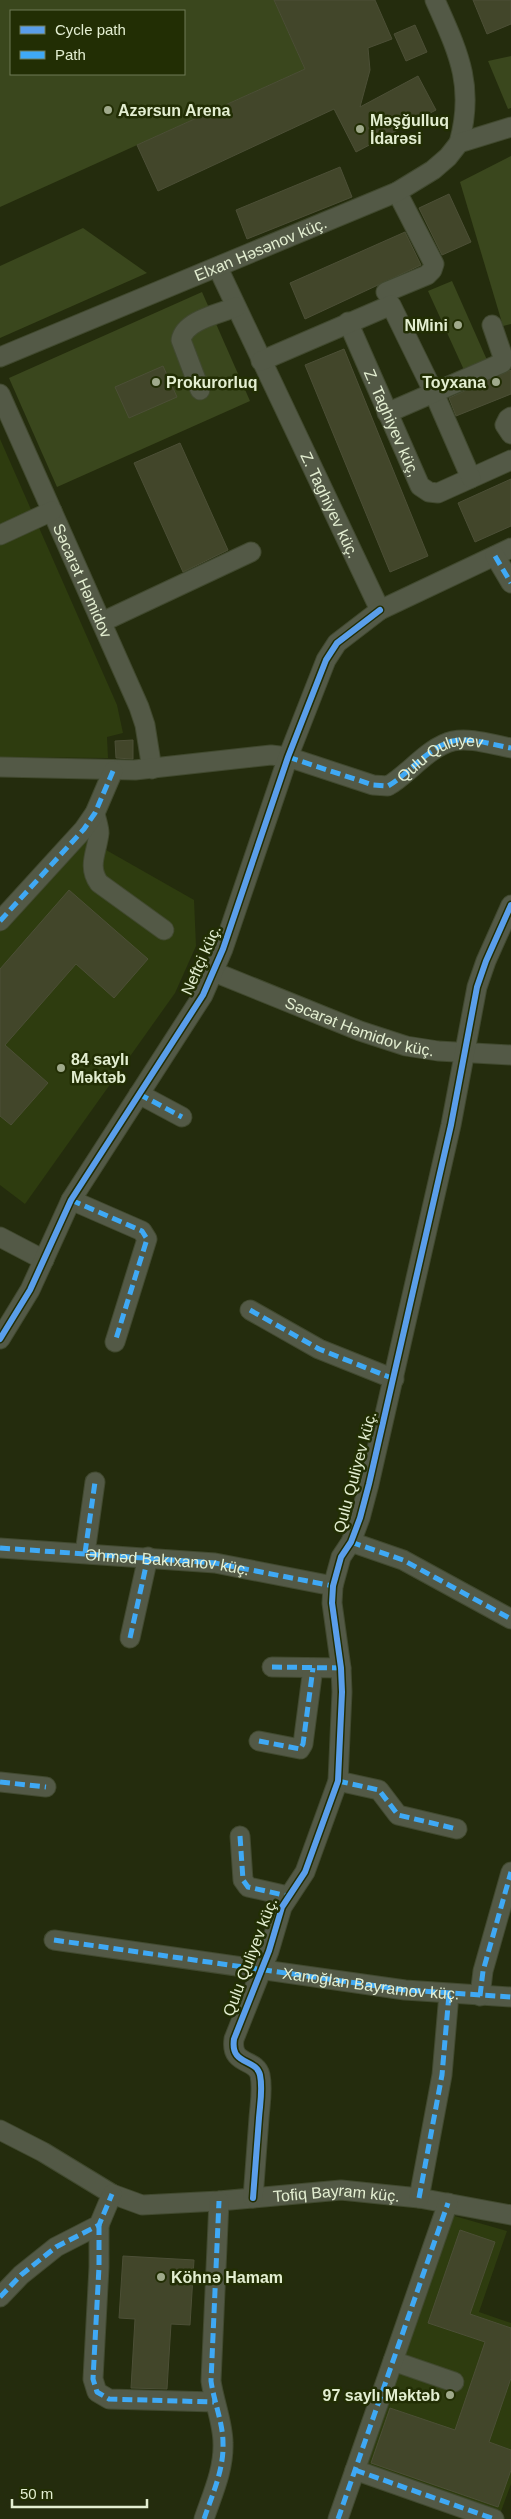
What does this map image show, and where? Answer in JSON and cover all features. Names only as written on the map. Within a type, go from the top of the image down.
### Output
[{"type":"street","points":[[435,0],[452,38],[464,74],[467,92],[463,128],[459,143]]},
{"type":"street","points":[[459,143],[511,127]]},
{"type":"street","name":"Elxan Həsənov küç.","points":[[0,357],[397,192],[433,170],[448,157],[459,143]]},
{"type":"street","points":[[386,292],[427,275],[432,270],[434,264],[397,192]]},
{"type":"street","name":"Z. Taghiyev küç.","points":[[218,268],[380,610]]},
{"type":"street","points":[[261,360],[391,304],[434,393],[471,478]]},
{"type":"street","points":[[200,390],[181,340],[182,334],[189,326],[236,307]]},
{"type":"street","name":"Z. Taghiyev küç,","points":[[348,322],[420,486],[429,492],[438,493],[511,460]]},
{"type":"street","points":[[387,414],[502,364],[503,357],[492,325]]},
{"type":"street","name":"Səcarət Həmidov","points":[[0,394],[102,622],[145,725],[152,769]]},
{"type":"street","points":[[511,417],[505,425],[511,434]]},
{"type":"street","points":[[0,535],[52,511]]},
{"type":"street","points":[[102,622],[251,552]]},
{"type":"street","points":[[380,610],[503,552],[511,583]]},
{"type":"street","name":"Neftçi küç.","points":[[0,1339],[30,1290],[71,1200],[204,995],[214,972],[288,757],[326,660],[337,643],[380,610]]},
{"type":"street","name":"Qulu Quluyev","points":[[288,757],[374,785],[388,786],[438,748],[453,741],[474,741],[511,748]]},
{"type":"street","points":[[0,767],[113,770],[152,769],[252,756],[271,755],[288,757]]},
{"type":"street","points":[[0,921],[84,829],[95,813],[113,770]]},
{"type":"street","points":[[95,813],[99,831],[92,863],[94,876],[99,883],[164,930]]},
{"type":"street","name":"Qulu Quliyev küç.","points":[[254,2198],[261,2094],[260,2075],[256,2067],[236,2055],[232,2047],[262,1971],[278,1918],[288,1896],[306,1872],[338,1781],[342,1701],[341,1668],[332,1604],[333,1586],[342,1557],[351,1542],[360,1518],[394,1379],[466,1051],[477,988],[486,961],[511,905]]},
{"type":"street","name":"Səcarət Həmidov küç.","points":[[214,972],[388,1041],[438,1051],[466,1051],[511,1055]]},
{"type":"street","points":[[139,1094],[182,1117]]},
{"type":"street","points":[[71,1200],[142,1231],[147,1239],[115,1342]]},
{"type":"street","points":[[0,1237],[44,1260]]},
{"type":"street","points":[[250,1310],[319,1349],[394,1379]]},
{"type":"street","points":[[85,1553],[95,1482]]},
{"type":"street","points":[[351,1542],[403,1560],[511,1619]]},
{"type":"street","name":"Əhməd Bakıxanov küç.","points":[[0,1548],[215,1563],[333,1586]]},
{"type":"street","points":[[130,1638],[148,1557]]},
{"type":"street","points":[[272,1667],[341,1668]]},
{"type":"street","points":[[258,1741],[300,1749],[303,1744],[313,1668]]},
{"type":"street","points":[[338,1781],[379,1790],[398,1815],[457,1829]]},
{"type":"street","points":[[0,1782],[46,1787]]},
{"type":"street","points":[[240,1836],[243,1880],[248,1887],[288,1896]]},
{"type":"street","points":[[480,1996],[483,1971],[511,1872]]},
{"type":"street","name":"Xanoğlan Bayramov küç.","points":[[54,1940],[262,1971],[450,1994],[511,1996]]},
{"type":"street","points":[[419,2198],[442,2075],[450,1994]]},
{"type":"street","name":"Tofiq Bayram küç.","points":[[0,2130],[43,2152],[112,2194],[142,2205],[219,2201],[341,2190],[419,2198],[511,2215]]},
{"type":"street","points":[[112,2194],[98,2225],[99,2267],[93,2379],[97,2392],[109,2399],[214,2402]]},
{"type":"street","points":[[204,2519],[222,2466],[224,2442],[211,2381],[219,2201]]},
{"type":"street","points":[[338,2519],[448,2203]]},
{"type":"street","points":[[0,2297],[21,2275],[56,2248],[98,2225]]},
{"type":"street","points":[[393,2361],[454,2382]]},
{"type":"street","points":[[355,2470],[494,2519]]},
{"type":"shaded area","name":"Azərsun Arena","points":[[0,0],[274,0],[305,69],[0,207]]},
{"type":"shaded area","points":[[511,56],[511,108],[508,109],[488,61]]},
{"type":"shaded area","points":[[511,156],[511,324],[503,326],[460,182]]},
{"type":"shaded area","points":[[83,228],[147,273],[0,338],[0,266]]},
{"type":"shaded area","name":"NMini","points":[[452,281],[487,360],[464,370],[428,291]]},
{"type":"shaded area","points":[[202,292],[250,401],[57,487],[9,378]]},
{"type":"shaded area","points":[[0,439],[117,705],[123,733],[107,737],[108,758],[0,757]]},
{"type":"shaded area","name":"84 saylı Məktəb","points":[[85,838],[194,900],[196,946],[175,993],[25,1204],[0,1185],[0,930]]},
{"type":"shaded area","name":"97 saylı Məktəb","points":[[451,2215],[507,2231],[479,2312],[511,2323],[511,2484],[500,2514],[364,2467]]},
{"type":"building","points":[[274,0],[375,0],[392,39],[368,48],[370,70],[360,107],[418,76],[436,110],[356,152],[334,109],[158,191],[137,145],[305,69]]},
{"type":"building","points":[[473,0],[511,0],[511,24],[487,34]]},
{"type":"building","points":[[415,25],[427,52],[406,61],[394,34]]},
{"type":"building","points":[[340,167],[352,197],[247,239],[236,210]]},
{"type":"building","points":[[449,194],[471,242],[442,255],[419,208]]},
{"type":"building","points":[[405,232],[421,265],[305,319],[290,283]]},
{"type":"building","points":[[344,349],[428,556],[390,572],[305,365]]},
{"type":"building","points":[[163,366],[177,397],[129,418],[115,387]]},
{"type":"building","name":"Toyxana","points":[[511,370],[511,394],[456,416],[449,398]]},
{"type":"building","points":[[180,443],[228,550],[183,572],[134,463]]},
{"type":"building","points":[[511,479],[511,526],[475,542],[458,503]]},
{"type":"building","points":[[133,740],[133,759],[116,758],[115,741]]},
{"type":"building","points":[[69,890],[148,959],[114,998],[76,964],[5,1045],[48,1083],[11,1125],[0,1116],[0,969]]},
{"type":"building","points":[[460,2230],[495,2242],[470,2314],[511,2328],[511,2378],[489,2442],[511,2450],[511,2470],[498,2507],[371,2463],[390,2408],[455,2430],[485,2342],[428,2323]]},
{"type":"building","points":[[123,2256],[194,2260],[190,2325],[171,2324],[167,2389],[131,2388],[135,2319],[119,2318]]},
{"type":"marked path","points":[[495,556],[511,583]]},
{"type":"marked path","points":[[288,757],[373,785],[388,786],[435,749],[453,741],[474,741],[511,748]]},
{"type":"marked path","points":[[0,921],[84,829],[95,813],[113,771]]},
{"type":"marked path","points":[[139,1094],[182,1117]]},
{"type":"marked path","points":[[71,1200],[142,1231],[147,1239],[115,1342]]},
{"type":"marked path","points":[[250,1310],[319,1349],[394,1379]]},
{"type":"marked path","points":[[85,1553],[95,1482]]},
{"type":"marked path","points":[[351,1542],[403,1560],[511,1619]]},
{"type":"marked path","points":[[0,1548],[215,1563],[333,1586]]},
{"type":"marked path","points":[[130,1638],[148,1557]]},
{"type":"marked path","points":[[272,1667],[341,1668]]},
{"type":"marked path","points":[[259,1741],[300,1749],[303,1744],[313,1668]]},
{"type":"marked path","points":[[338,1781],[379,1790],[398,1815],[457,1829]]},
{"type":"marked path","points":[[0,1782],[46,1787]]},
{"type":"marked path","points":[[240,1836],[243,1880],[248,1887],[288,1896]]},
{"type":"marked path","points":[[480,1996],[483,1971],[511,1872]]},
{"type":"marked path","points":[[54,1940],[405,1990],[511,1997]]},
{"type":"marked path","points":[[419,2198],[442,2075],[449,1994]]},
{"type":"marked path","points":[[0,2297],[21,2275],[56,2247],[99,2225],[112,2194]]},
{"type":"marked path","points":[[204,2519],[217,2482],[223,2453],[222,2428],[211,2381],[219,2201]]},
{"type":"marked path","points":[[338,2519],[448,2203]]},
{"type":"marked path","points":[[99,2225],[99,2267],[93,2379],[97,2392],[109,2399],[214,2402]]},
{"type":"marked path","points":[[355,2470],[494,2519]]},
{"type":"cycle path","points":[[0,1339],[30,1290],[71,1200],[203,995],[223,949],[288,757],[326,660],[337,643],[380,610]]},
{"type":"cycle path","points":[[253,2198],[261,2080],[258,2070],[236,2054],[234,2039],[269,1951],[282,1907],[305,1872],[338,1781],[342,1692],[341,1668],[332,1603],[333,1586],[341,1557],[351,1542],[360,1518],[369,1484],[451,1125],[477,987],[486,961],[511,905]]},
{"type":"place","name":"Azərsun Arena","points":[[108,110]]},
{"type":"place","name":"Məşğulluq İdarəsi","points":[[360,129]]},
{"type":"place","name":"NMini","points":[[458,325]]},
{"type":"place","name":"Prokurorluq","points":[[156,382]]},
{"type":"place","name":"Toyxana","points":[[496,382]]},
{"type":"place","name":"84 saylı Məktəb","points":[[61,1068]]},
{"type":"place","name":"Köhnə Hamam","points":[[161,2277]]},
{"type":"place","name":"97 saylı Məktəb","points":[[450,2395]]}]
